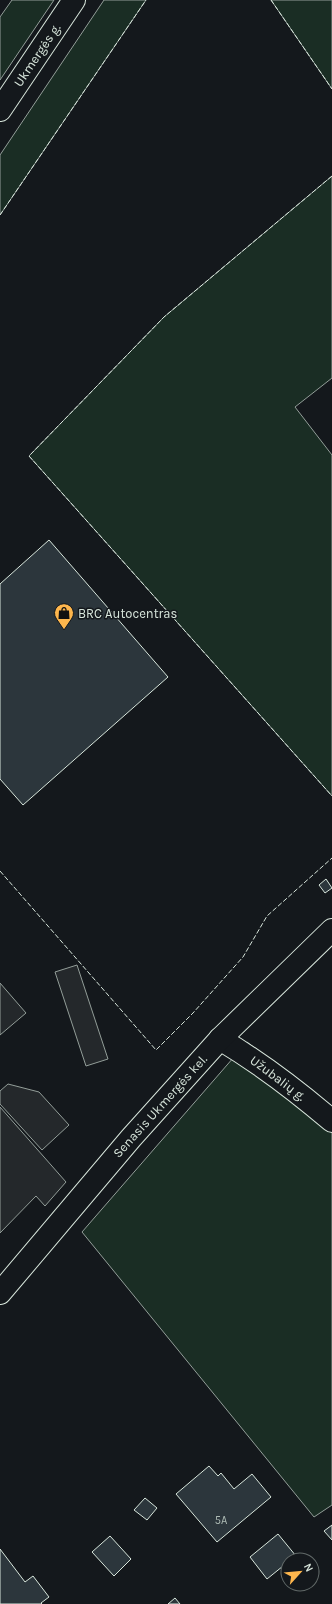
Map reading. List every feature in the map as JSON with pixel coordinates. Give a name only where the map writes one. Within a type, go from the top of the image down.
[{"type":"main road","name":"Ukmergės g.","points":[[0,110],[74,0]]},
{"type":"main road","name":"Senasis Ukmergės kel.","points":[[0,1293],[131,1138],[220,1039],[332,930]]},
{"type":"main road","name":"Užubalių g.","points":[[220,1039],[247,1056],[332,1121]]},
{"type":"green space","points":[[12,0],[54,0],[0,80],[0,17]]},
{"type":"green space","points":[[104,0],[146,0],[0,215],[0,155]]},
{"type":"green space","points":[[271,0],[332,0],[332,89]]},
{"type":"green space","points":[[332,176],[332,378],[295,407],[332,455],[332,796],[29,456],[164,317]]},
{"type":"green space","points":[[247,1042],[332,1108],[332,1505],[314,1517],[82,1232]]},
{"type":"shaded area","points":[[77,965],[108,1059],[86,1066],[55,972]]},
{"type":"shaded area","points":[[0,983],[26,1013],[0,1035]]},
{"type":"shaded area","points":[[8,1084],[39,1092],[69,1125],[42,1150],[0,1104],[0,1091]]},
{"type":"shaded area","points":[[0,1107],[66,1182],[45,1206],[36,1196],[0,1233]]},
{"type":"building","name":"BRC Autocentras","points":[[49,540],[168,677],[23,805],[0,779],[0,584]]},
{"type":"building","points":[[326,879],[332,888],[325,893],[319,885]]},
{"type":"building","points":[[209,1466],[218,1476],[221,1473],[234,1489],[252,1474],[271,1497],[217,1542],[176,1494]]},
{"type":"building","points":[[145,1498],[157,1508],[147,1520],[134,1510]]},
{"type":"building","points":[[332,1525],[332,1540],[324,1531]]},
{"type":"building","points":[[278,1534],[293,1552],[280,1552],[280,1568],[267,1579],[250,1557]]},
{"type":"building","points":[[110,1536],[131,1559],[114,1576],[92,1552]]},
{"type":"building","points":[[0,1549],[25,1582],[33,1576],[49,1597],[41,1603],[42,1604],[0,1604]]},
{"type":"building","points":[[175,1598],[180,1604],[168,1604]]},
{"type":"fence","points":[[0,215],[146,0]]},
{"type":"fence","points":[[271,0],[332,89]]},
{"type":"fence","points":[[332,176],[164,317],[29,456],[332,796]]},
{"type":"fence","points":[[0,871],[156,1050],[193,1013],[243,957],[267,916],[332,858]]},
{"type":"place","name":"BRC Autocentras","points":[[64,630]]}]
